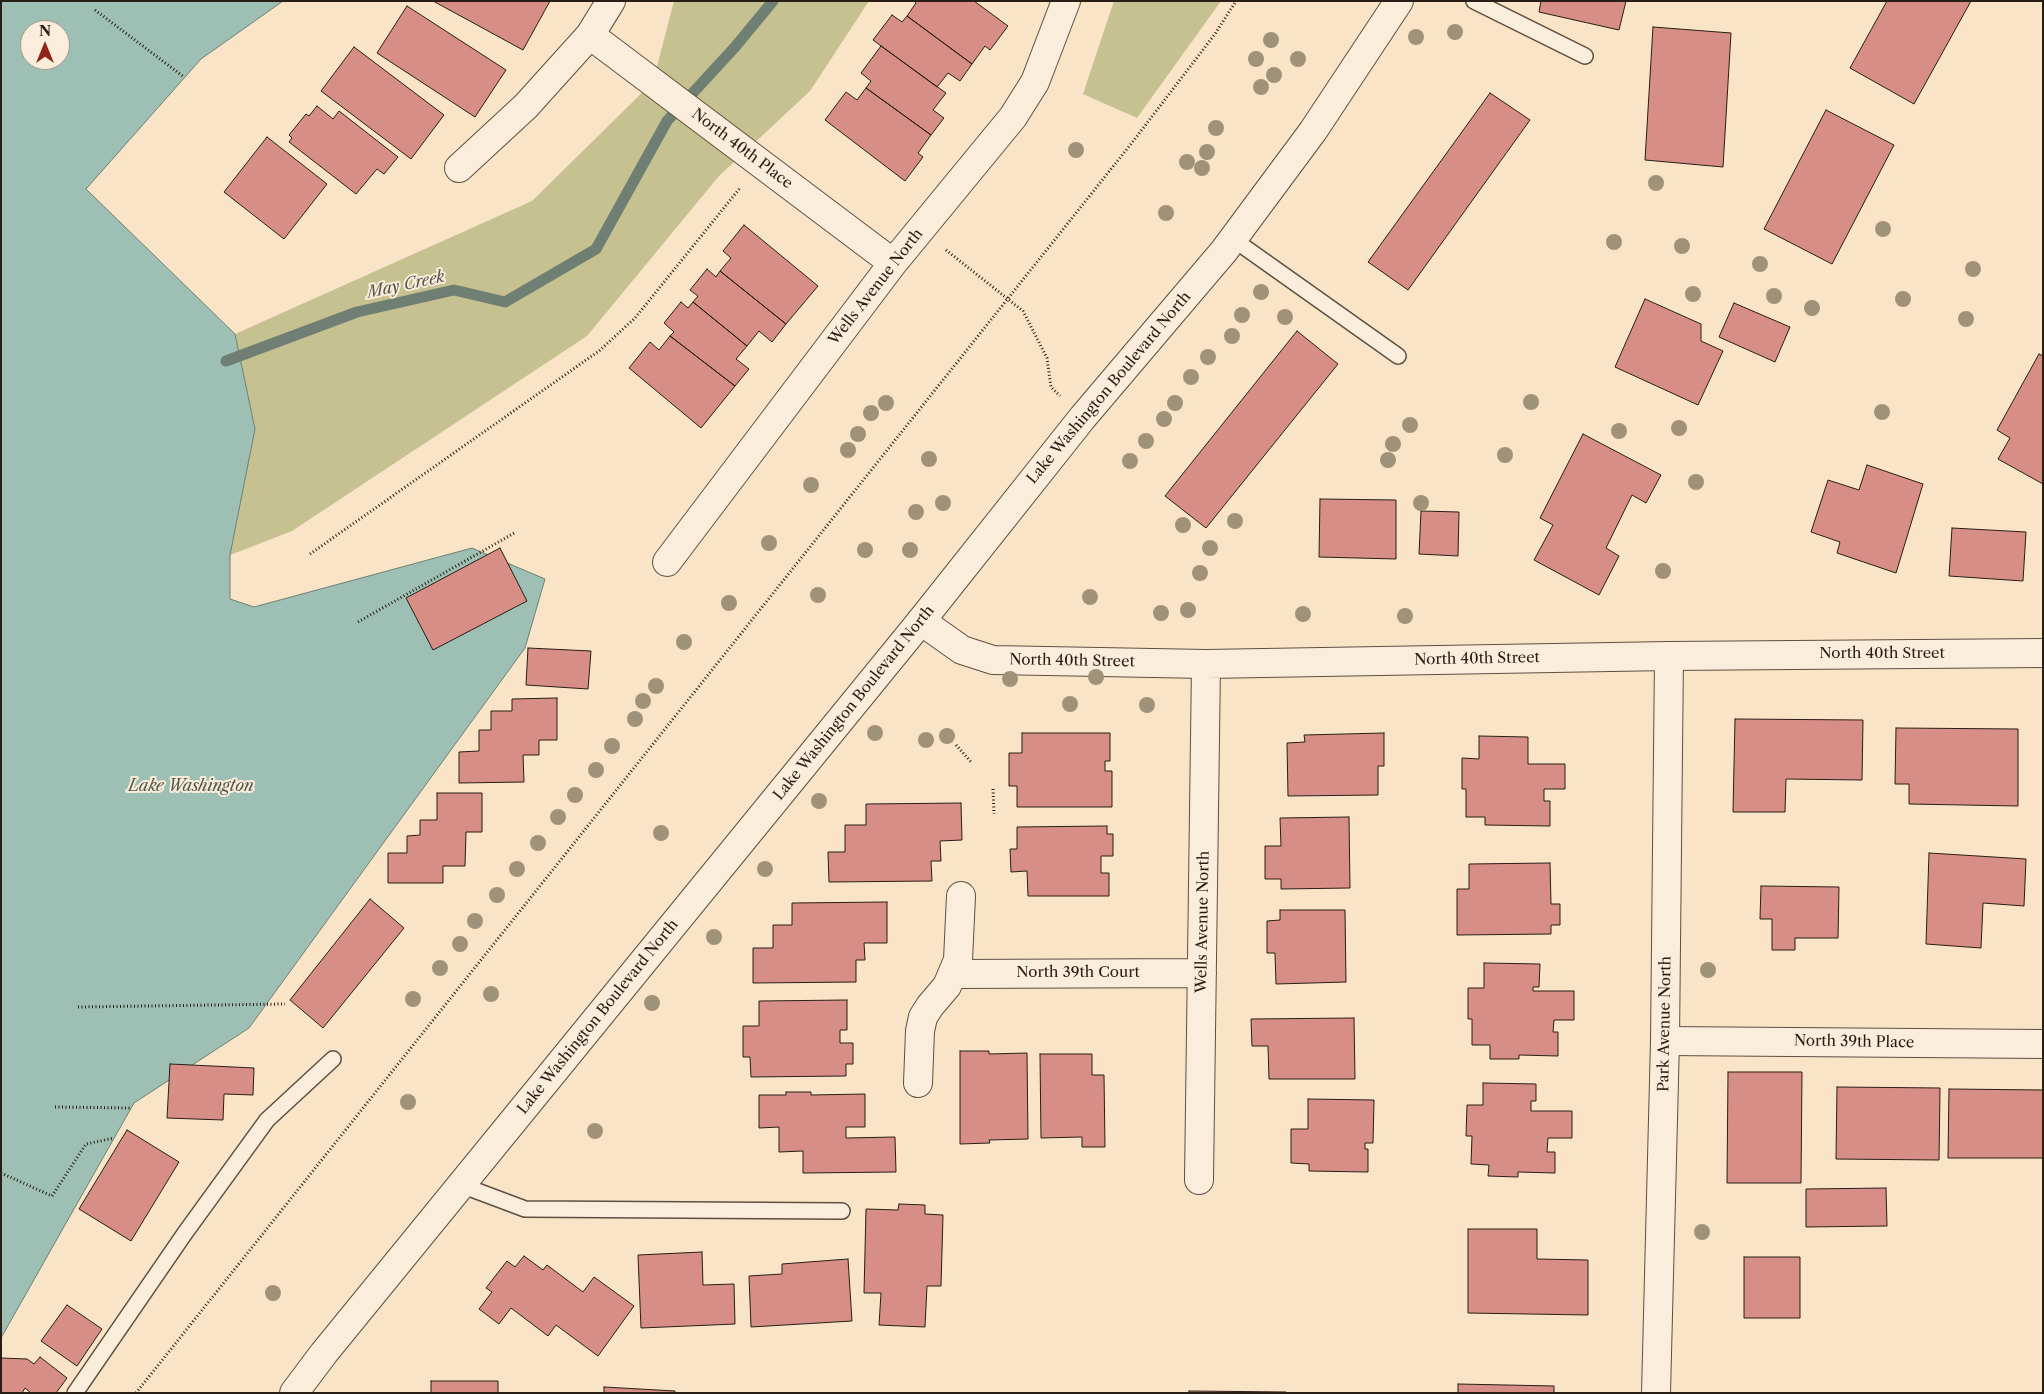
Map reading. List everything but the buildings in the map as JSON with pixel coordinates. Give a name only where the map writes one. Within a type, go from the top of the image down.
[{"type":"street","points":[[459,168],[526,106],[590,36],[611,1]]},
{"type":"street","name":"Wells Avenue North","points":[[667,562],[893,262],[1014,117],[1035,82],[1066,1]]},
{"type":"street","name":"Lake Washington Boulevard North","points":[[294,1393],[324,1353],[461,1184],[921,621],[1083,416],[1232,239],[1313,131],[1399,1]]},
{"type":"street","name":"North 40th Place","points":[[590,36],[893,262]]},
{"type":"street","name":"North 40th Street","points":[[921,621],[962,650],[993,660],[1206,664],[1669,656],[2043,653]]},
{"type":"street","name":"Park Avenue North","points":[[1656,1393],[1665,1041],[1669,656]]},
{"type":"street","name":"Wells Avenue North","points":[[1199,1180],[1206,664]]},
{"type":"street","points":[[918,1083],[920,1031],[923,1018],[930,1006],[947,986],[954,974],[958,960],[961,896]]},
{"type":"street","name":"North 39th Court","points":[[954,974],[1202,973]]},
{"type":"street","name":"North 39th Place","points":[[1665,1041],[2043,1044]]},
{"type":"lane","points":[[1474,1],[1585,56]]},
{"type":"lane","points":[[1232,239],[1398,356]]},
{"type":"lane","points":[[75,1393],[185,1233],[267,1120],[333,1058]]},
{"type":"lane","points":[[461,1184],[525,1209],[842,1211]]},
{"type":"path","points":[[136,1393],[1008,300],[1209,42],[1236,1]]},
{"type":"path","points":[[95,10],[184,77]]},
{"type":"path","points":[[310,554],[599,351],[635,318],[741,186],[766,167]]},
{"type":"path","points":[[921,229],[1023,311],[1047,358],[1051,387],[1083,416]]},
{"type":"path","points":[[358,622],[516,532]]},
{"type":"path","points":[[956,745],[972,763]]},
{"type":"path","points":[[993,789],[994,814]]},
{"type":"path","points":[[78,1007],[285,1004]]},
{"type":"path","points":[[55,1107],[130,1108]]},
{"type":"path","points":[[1,1173],[52,1196],[86,1144],[114,1138]]},
{"type":"shaded area","points":[[674,1],[869,1],[810,91],[719,176],[587,336],[292,531],[230,555],[255,429],[235,334],[532,201],[653,82]]},
{"type":"shaded area","points":[[1114,1],[1221,1],[1137,118],[1083,94]]},
{"type":"water","name":"Lake Washington","points":[[1,1],[283,1],[201,59],[86,189],[235,334],[255,429],[230,555],[230,599],[254,607],[472,548],[545,579],[525,648],[249,1028],[134,1103],[1,1338]]},
{"type":"waterway","name":"May Creek","points":[[226,361],[357,312],[454,290],[505,302],[596,249],[667,121],[735,47],[773,1]]}]
